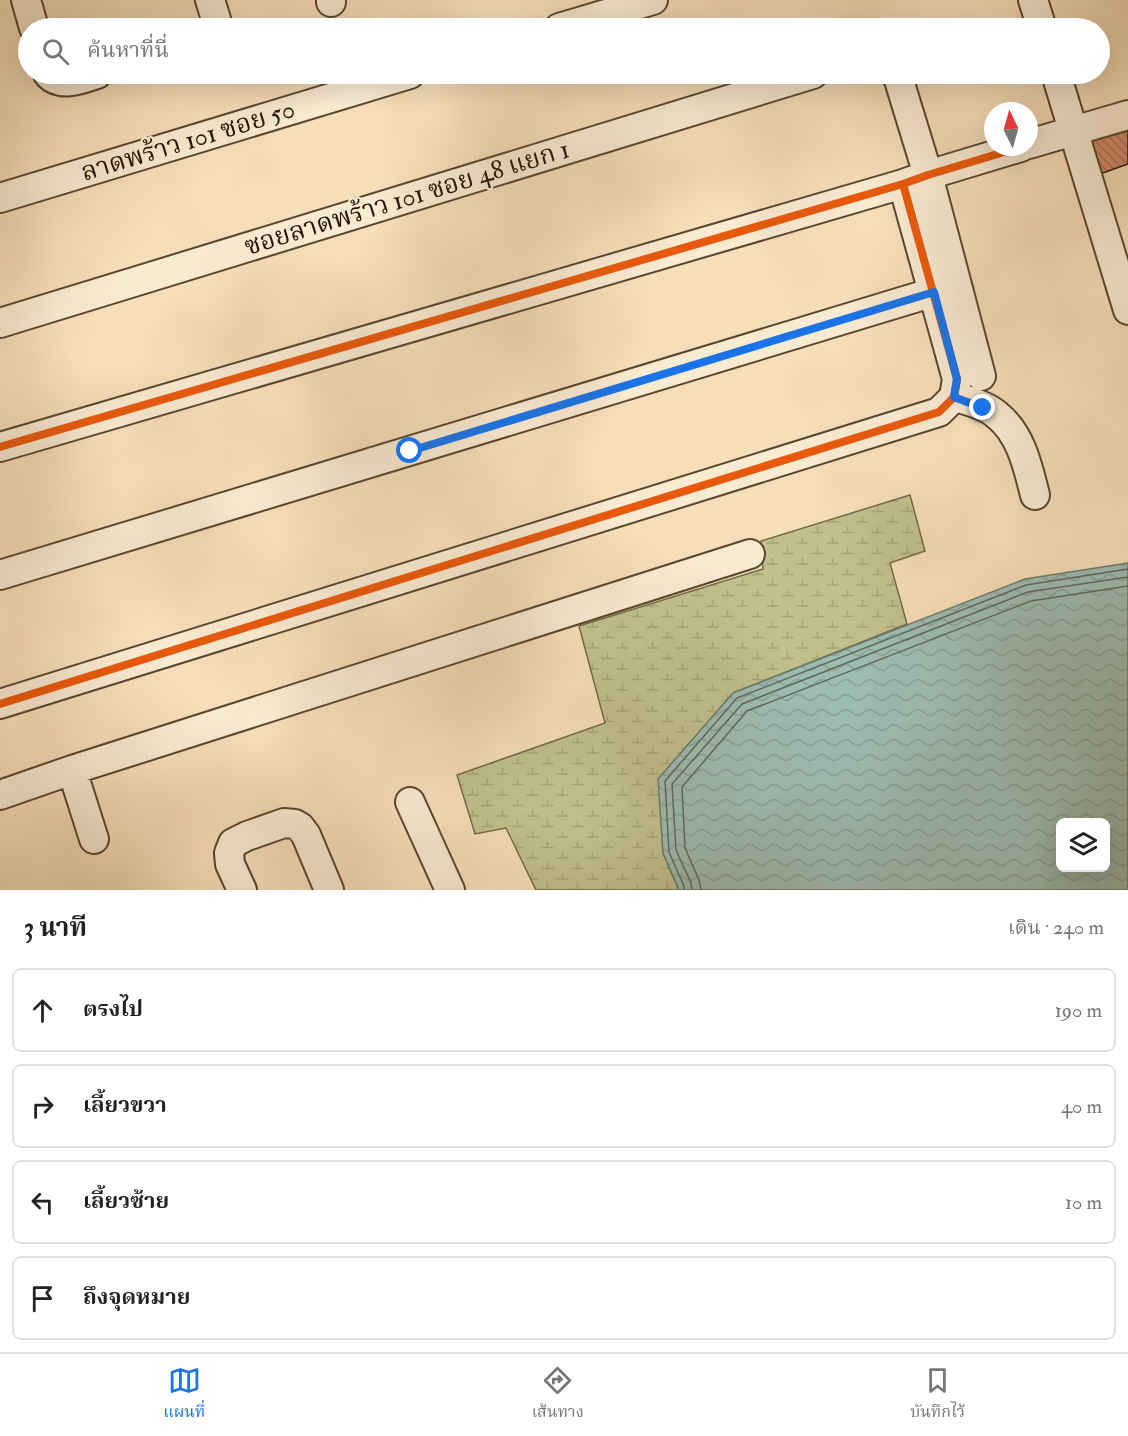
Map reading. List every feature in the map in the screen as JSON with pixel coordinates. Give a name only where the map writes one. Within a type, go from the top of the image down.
[{"type":"street","points":[[26,0],[31,18]]},
{"type":"street","points":[[210,0],[216,18]]},
{"type":"street","points":[[593,18],[653,0]]},
{"type":"street","points":[[1033,0],[1039,18]]},
{"type":"street","name":"ลาดพร้าว 101 ซอย 50","points":[[0,198],[377,84]]},
{"type":"street","name":"ซอยลาดพร้าว 101 ซอย 48 แยก 1","points":[[0,323],[780,84]]},
{"type":"street","points":[[0,704],[939,412],[954,397],[957,379],[934,292],[899,84]]},
{"type":"street","points":[[1059,84],[1128,310]]},
{"type":"street","points":[[1038,141],[1128,115]]},
{"type":"street","points":[[0,447],[992,156]]},
{"type":"street","points":[[916,180],[981,376]]},
{"type":"street","points":[[0,575],[934,292]]},
{"type":"street","points":[[954,397],[969,401],[996,414],[1012,431],[1027,462],[1035,495]]},
{"type":"street","points":[[0,795],[750,554]]},
{"type":"street","points":[[72,770],[94,839]]},
{"type":"street","points":[[410,802],[450,890]]},
{"type":"street","points":[[242,890],[230,864],[230,847],[247,836],[284,824],[300,826],[329,890]]},
{"type":"green space","points":[[910,495],[925,551],[890,563],[907,624],[733,693],[663,853],[679,890],[536,890],[506,828],[475,834],[457,775],[605,723],[579,626],[763,569],[761,541]]},
{"type":"water","points":[[1128,563],[1128,890],[679,890],[663,853],[658,779],[733,693],[1025,579]]},
{"type":"building","points":[[1128,122],[1128,164],[1097,175],[1084,136]]},
{"type":"cycle path","points":[[0,447],[903,184],[991,156]]},
{"type":"cycle path","points":[[0,704],[939,412],[954,397],[957,379],[903,184]]},
{"type":"route","points":[[410,451],[934,292],[957,379],[954,397],[983,408]]}]
